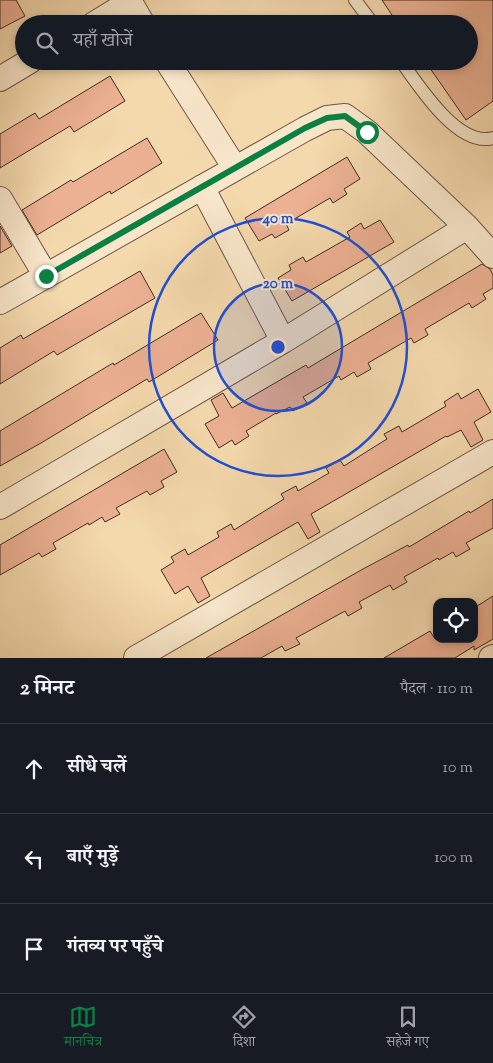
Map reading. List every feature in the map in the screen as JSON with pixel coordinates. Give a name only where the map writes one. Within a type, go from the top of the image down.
[{"type":"street","points":[[108,15],[130,1],[138,15]]},
{"type":"street","points":[[0,79],[15,70]]},
{"type":"street","points":[[173,70],[235,168]]},
{"type":"street","points":[[0,302],[235,168],[327,118],[345,116],[367,132],[467,227],[493,256]]},
{"type":"street","points":[[202,187],[283,341]]},
{"type":"street","points":[[0,199],[46,276]]},
{"type":"street","points":[[0,507],[283,341],[467,227]]},
{"type":"street","points":[[136,658],[493,452]]},
{"type":"lane","points":[[355,0],[366,15]]},
{"type":"lane","points":[[408,70],[438,111],[459,131],[484,141],[493,138]]},
{"type":"building","points":[[0,0],[16,0],[24,15],[15,15],[15,21],[0,29]]},
{"type":"building","points":[[382,0],[493,0],[493,101],[466,120],[431,70],[478,70],[478,15],[392,15]]},
{"type":"building","points":[[110,76],[125,101],[74,132],[70,126],[0,168],[0,134],[35,113],[39,119]]},
{"type":"building","points":[[147,138],[162,163],[111,194],[110,191],[37,235],[22,210],[71,180],[73,182]]},
{"type":"building","points":[[347,157],[360,179],[344,189],[347,194],[333,203],[330,198],[286,224],[289,230],[275,238],[272,234],[259,241],[245,218]]},
{"type":"building","points":[[380,220],[394,242],[292,301],[278,278],[291,270],[289,265],[303,257],[306,262],[350,237],[347,232],[361,223],[364,229]]},
{"type":"building","points":[[0,226],[12,246],[0,253]]},
{"type":"building","points":[[482,264],[490,269],[493,275],[493,288],[483,294],[486,299],[472,308],[469,303],[425,329],[428,335],[414,343],[411,338],[368,363],[371,369],[357,377],[354,372],[341,380],[339,376],[303,397],[307,403],[293,411],[290,407],[276,413],[246,431],[249,436],[235,445],[232,440],[219,448],[205,424],[219,416],[211,400],[223,393],[232,408],[306,365],[308,368]]},
{"type":"building","points":[[140,271],[155,298],[57,355],[54,351],[0,384],[0,348],[21,335],[23,339]]},
{"type":"building","points":[[201,313],[218,340],[149,382],[147,379],[0,466],[0,431]]},
{"type":"building","points":[[478,389],[491,412],[474,422],[483,440],[471,447],[461,430],[446,436],[311,514],[320,532],[308,539],[298,522],[201,578],[210,596],[198,603],[188,586],[175,594],[161,570],[174,562],[171,557],[185,549],[188,555],[219,537],[217,532],[231,524],[234,530],[284,499],[281,494],[296,486],[298,491],[329,473],[326,468],[340,460],[344,466],[387,439],[384,434],[399,426],[402,432],[446,406],[444,402],[458,393],[461,399]]},
{"type":"building","points":[[164,449],[177,472],[161,481],[164,487],[150,495],[147,491],[116,508],[120,514],[105,522],[102,517],[89,525],[88,523],[53,543],[56,549],[42,557],[39,553],[0,575],[0,545]]},
{"type":"building","points":[[493,499],[493,528],[466,543],[470,549],[456,557],[453,552],[439,560],[438,558],[404,577],[407,582],[393,590],[390,585],[359,602],[362,608],[348,616],[345,611],[296,638],[300,644],[285,651],[282,646],[261,658],[206,658],[363,569],[408,545],[409,547]]},
{"type":"building","points":[[493,596],[493,639],[474,650],[474,646],[455,658],[384,658],[430,631],[433,636],[433,643],[478,643],[478,605]]},
{"type":"route","points":[[46,276],[305,128],[327,118],[345,116],[367,132]]}]
